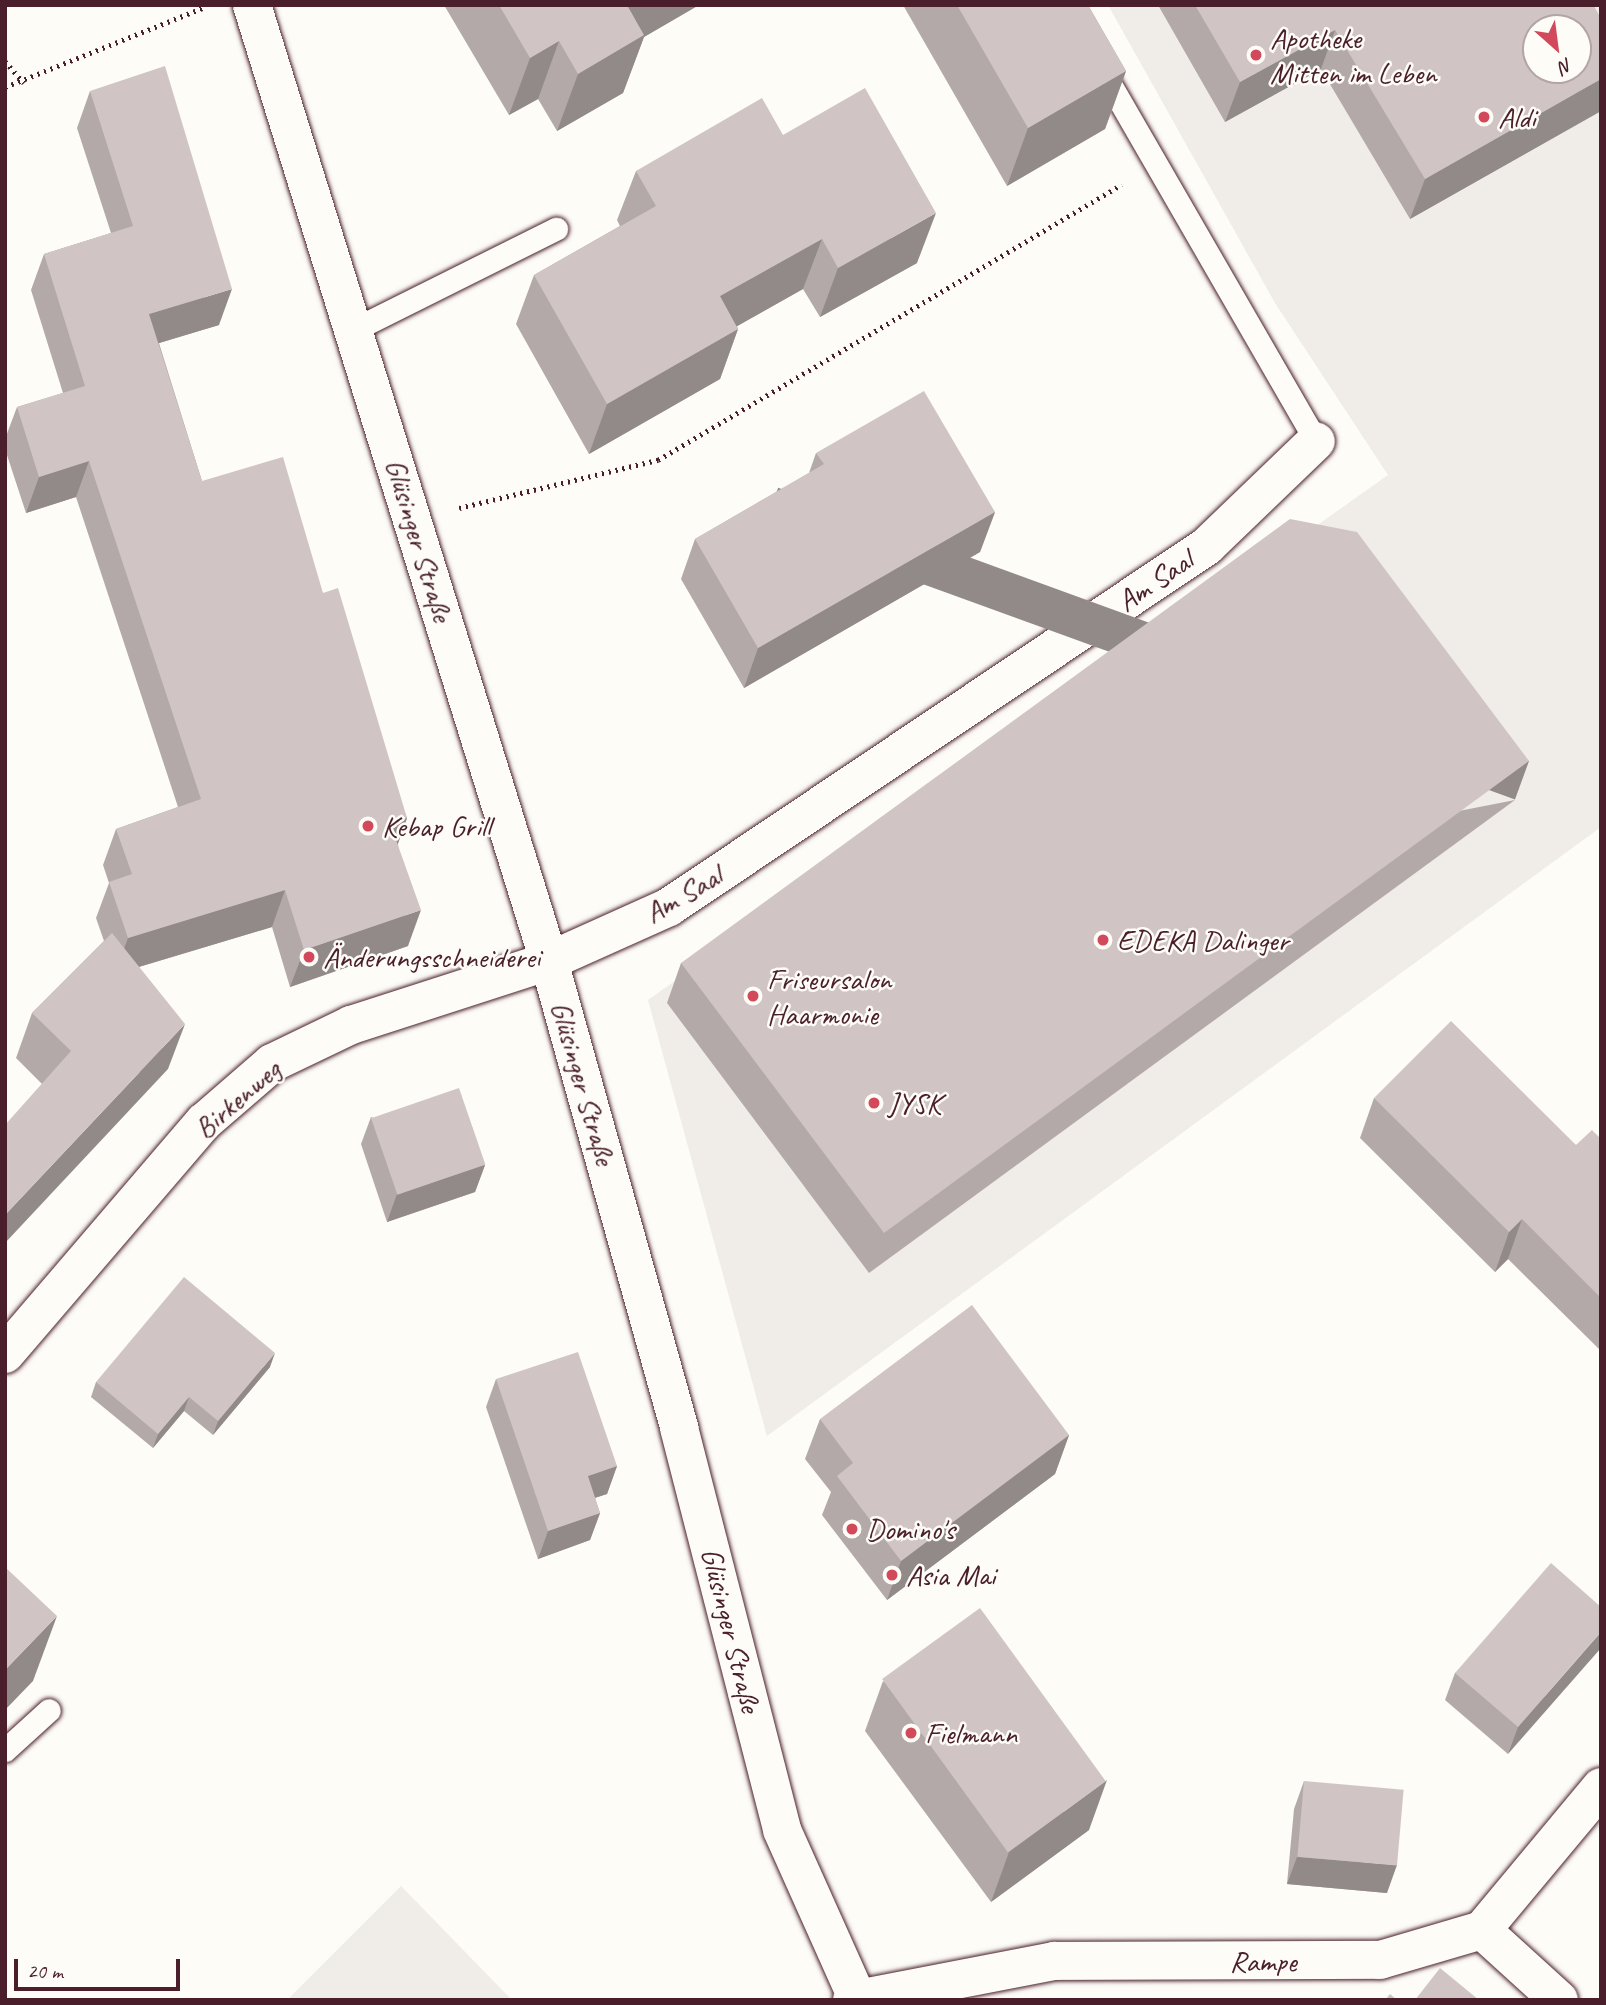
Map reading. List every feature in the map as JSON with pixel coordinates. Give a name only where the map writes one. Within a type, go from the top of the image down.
[{"type":"street","name":"Glüsinger Straße","points":[[252,5],[549,961],[679,1428],[782,1830],[856,1999]]},
{"type":"street","name":"Am Saal","points":[[549,961],[669,907],[1184,562],[1207,546],[1316,441]]},
{"type":"street","name":"Birkenweg","points":[[5,1354],[204,1122],[272,1063],[351,1025],[549,961]]},
{"type":"street","points":[[1559,2000],[1482,1930],[1601,1787]]},
{"type":"street","name":"Rampe","points":[[856,1999],[1054,1961],[1380,1961],[1482,1930]]},
{"type":"lane","name":"Am Saal","points":[[1091,51],[1316,441]]},
{"type":"lane","points":[[353,330],[556,229]]},
{"type":"lane","points":[[5,1750],[49,1710]]},
{"type":"path","points":[[5,87],[24,83],[209,5]]},
{"type":"path","points":[[5,61],[24,83]]},
{"type":"path","points":[[412,519],[657,460],[1155,165]]},
{"type":"shaded area","points":[[1108,5],[1601,5],[1601,827],[767,1436],[648,1000],[1388,475],[1275,303]]},
{"type":"shaded area","points":[[401,1886],[512,2000],[287,2000]]},
{"type":"building","points":[[499,5],[627,5],[644,35],[578,74],[559,41],[530,58]]},
{"type":"building","points":[[957,5],[1088,5],[1126,71],[1028,128]]},
{"type":"building","points":[[1195,5],[1593,5],[1601,19],[1601,79],[1425,179],[1335,30],[1240,82]]},
{"type":"building","points":[[165,66],[232,289],[149,314],[202,481],[283,457],[323,593],[338,588],[407,818],[390,823],[421,910],[304,950],[285,890],[128,938],[109,882],[132,874],[116,829],[201,799],[89,461],[39,477],[17,407],[85,386],[44,254],[133,226],[90,91]]},
{"type":"building","points":[[865,88],[936,213],[838,268],[822,239],[720,296],[738,329],[607,404],[534,275],[656,206],[636,171],[762,98],[783,135]]},
{"type":"building","points":[[924,391],[995,512],[758,648],[695,539],[824,464],[816,453]]},
{"type":"building","points":[[1290,519],[1357,532],[1529,761],[884,1233],[681,963]]},
{"type":"building","points":[[112,933],[185,1024],[5,1215],[5,1125],[71,1051],[32,1013]]},
{"type":"building","points":[[1451,1021],[1576,1145],[1592,1130],[1601,1139],[1601,1298],[1522,1219],[1509,1232],[1374,1098]]},
{"type":"building","points":[[459,1088],[485,1165],[397,1195],[371,1118]]},
{"type":"building","points":[[184,1277],[275,1353],[218,1421],[189,1397],[158,1434],[96,1382]]},
{"type":"building","points":[[972,1305],[1069,1435],[901,1561],[837,1476],[853,1463],[820,1419]]},
{"type":"building","points":[[578,1352],[617,1466],[588,1476],[600,1513],[548,1531],[496,1379]]},
{"type":"building","points":[[1551,1563],[1601,1607],[1601,1632],[1518,1727],[1455,1673]]},
{"type":"building","points":[[5,1567],[57,1616],[5,1670]]},
{"type":"building","points":[[980,1608],[1106,1781],[1008,1852],[882,1679]]},
{"type":"building","points":[[1304,1781],[1404,1790],[1397,1865],[1297,1857]]},
{"type":"building","points":[[1440,1968],[1479,2000],[1415,2000]]},
{"type":"building","points":[[1390,1994],[1397,2000],[1385,2000]]},
{"type":"place","name":"Apotheke Mitten im Leben","points":[[1256,55]]},
{"type":"place","name":"Aldi","points":[[1484,117]]},
{"type":"place","name":"Kebap Grill","points":[[368,826]]},
{"type":"place","name":"EDEKA Dalinger","points":[[1103,940]]},
{"type":"place","name":"Änderungsschneiderei","points":[[309,957]]},
{"type":"place","name":"Friseursalon Haarmonie","points":[[753,996]]},
{"type":"place","name":"JYSK","points":[[874,1103]]},
{"type":"place","name":"Domino's","points":[[852,1529]]},
{"type":"place","name":"Asia Mai","points":[[892,1575]]},
{"type":"place","name":"Fielmann","points":[[911,1733]]}]
